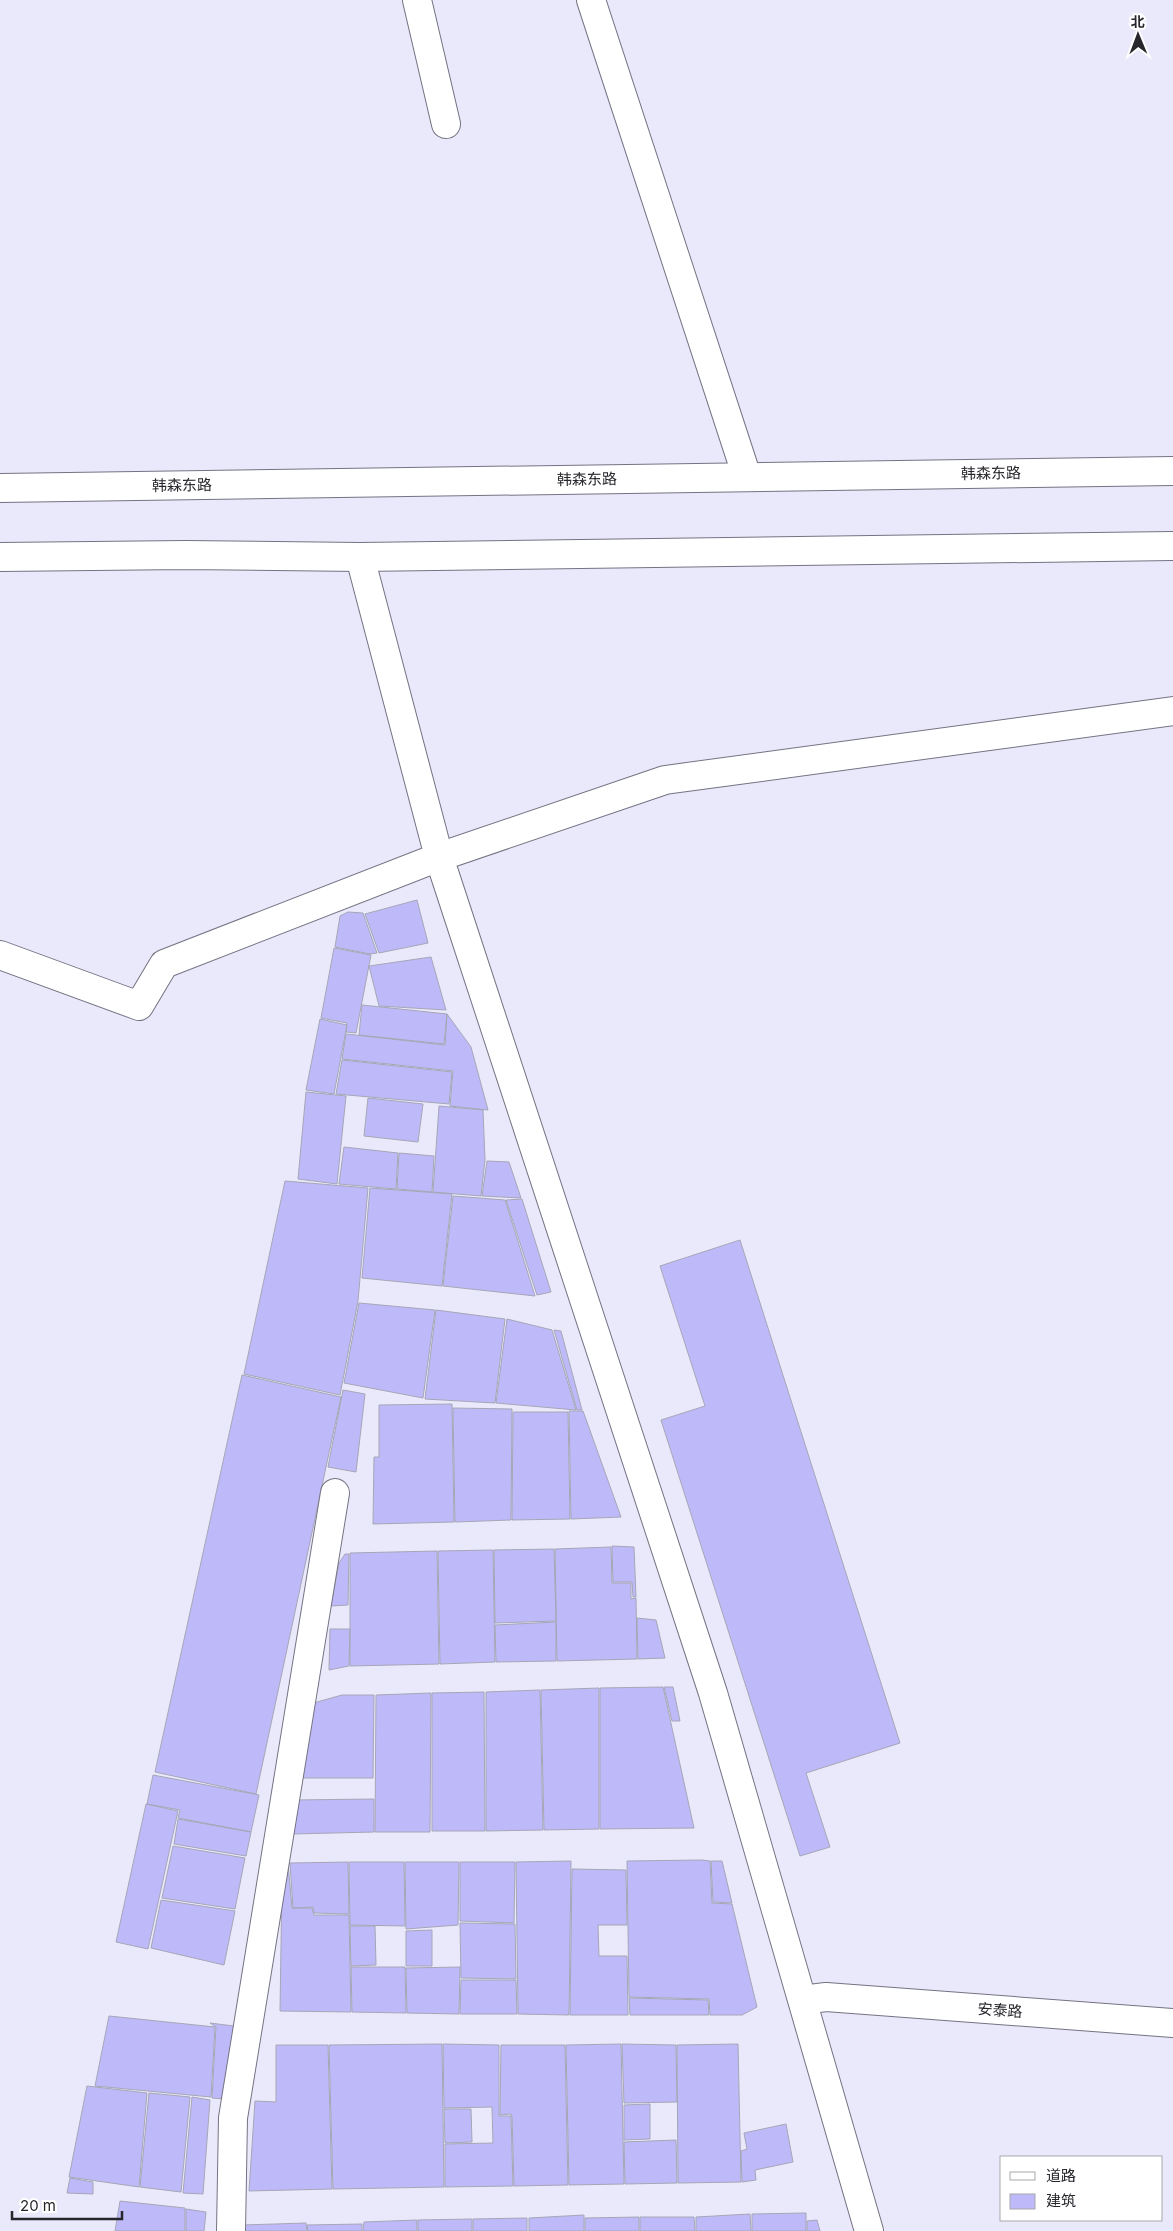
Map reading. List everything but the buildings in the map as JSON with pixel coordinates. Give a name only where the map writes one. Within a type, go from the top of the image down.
[{"type":"street","points":[[417,0],[446,124]]},
{"type":"street","points":[[591,0],[746,477]]},
{"type":"street","name":"韩森东路","points":[[0,488],[1173,471]]},
{"type":"street","points":[[0,557],[185,555],[360,557],[1173,546]]},
{"type":"street","points":[[360,557],[439,857],[814,1999],[869,2231]]},
{"type":"street","points":[[0,955],[139,1006],[164,964],[439,857],[665,780],[1173,711]]},
{"type":"street","points":[[231,2231],[233,2118],[335,1493]]},
{"type":"street","name":"安泰路","points":[[814,1999],[1173,2023]]}]
